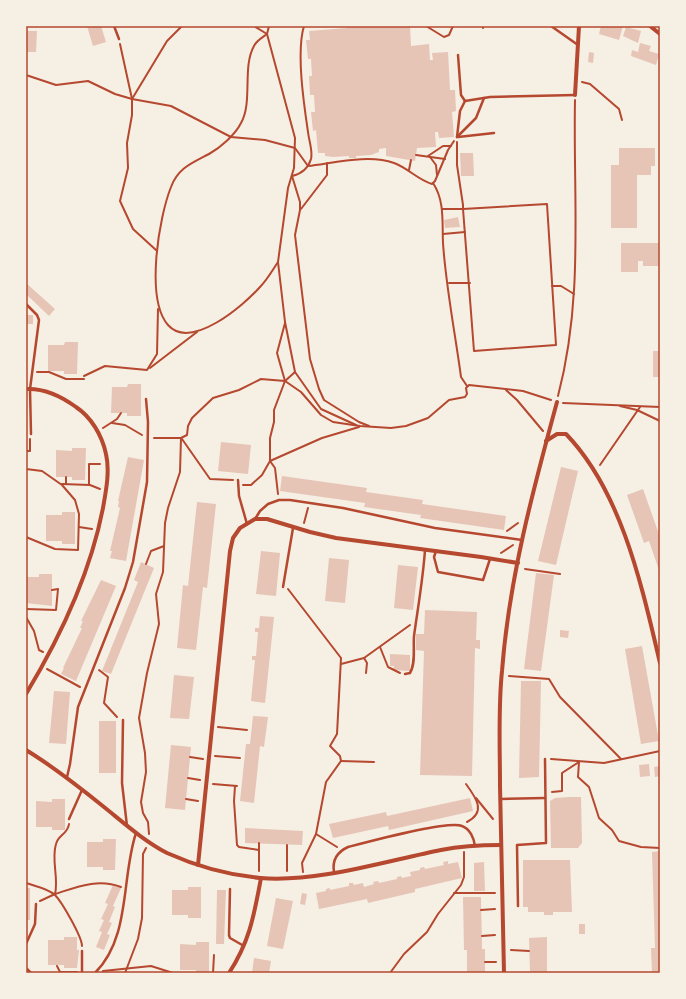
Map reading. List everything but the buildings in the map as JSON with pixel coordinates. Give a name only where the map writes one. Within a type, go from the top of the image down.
[{"type":"street","points":[[575,94],[579,26]]},
{"type":"street","points":[[650,26],[660,34]]},
{"type":"street","points":[[26,694],[63,628],[87,568],[106,495],[107,475],[106,454],[100,434],[84,414],[67,400],[54,393],[40,389],[28,389]]},
{"type":"street","points":[[504,973],[499,719],[502,669],[522,540],[557,402]]},
{"type":"street","points":[[546,442],[557,434],[566,434],[578,446],[599,477],[632,558],[660,663]]},
{"type":"street","points":[[198,865],[230,551],[234,538],[240,528],[255,519],[267,519],[293,528],[336,538],[436,551],[518,564]]},
{"type":"street","points":[[26,750],[67,777],[127,827],[166,852],[198,865],[240,876],[261,878],[303,876],[334,872],[443,850],[501,844]]},
{"type":"street","points":[[228,973],[244,946],[254,915],[261,878]]},
{"type":"street","points":[[26,969],[30,973]]},
{"type":"lane","points":[[114,26],[119,39]]},
{"type":"lane","points":[[550,26],[578,45]]},
{"type":"lane","points":[[458,55],[461,95],[465,101]]},
{"type":"lane","points":[[465,101],[484,98],[575,94]]},
{"type":"lane","points":[[457,137],[476,118],[484,98]]},
{"type":"lane","points":[[457,137],[460,111],[465,101]]},
{"type":"lane","points":[[457,137],[494,133]]},
{"type":"lane","points":[[26,304],[36,313],[39,320],[32,372],[28,389],[30,434]]},
{"type":"lane","points":[[67,777],[78,707],[125,588],[133,562],[147,482],[148,438],[146,399]]},
{"type":"lane","points":[[238,480],[247,524]]},
{"type":"lane","points":[[255,519],[260,511],[268,504],[279,500],[309,502],[369,513],[421,525],[522,540]]},
{"type":"lane","points":[[283,587],[293,528]]},
{"type":"lane","points":[[405,674],[410,673],[413,666],[417,619],[426,550]]},
{"type":"lane","points":[[436,551],[434,557],[438,572],[483,580],[491,559]]},
{"type":"lane","points":[[123,721],[122,782],[127,827]]},
{"type":"lane","points":[[518,906],[517,845],[546,843],[545,759]]},
{"type":"lane","points":[[69,819],[82,789]]},
{"type":"lane","points":[[500,799],[545,798]]},
{"type":"lane","points":[[334,872],[335,860],[343,849],[452,824],[461,825],[473,837],[475,846]]},
{"type":"lane","points":[[96,973],[108,959],[112,950],[136,833]]},
{"type":"lane","points":[[230,889],[229,935],[230,938],[244,946]]},
{"type":"lane","points":[[26,944],[35,924],[36,904]]},
{"type":"lane","points":[[82,951],[82,973]]},
{"type":"path","points":[[132,99],[167,41],[182,26]]},
{"type":"path","points":[[254,26],[267,34]]},
{"type":"path","points":[[269,26],[267,34],[295,138],[294,168],[288,188],[278,262],[285,322],[295,372],[322,409],[360,426]]},
{"type":"path","points":[[292,176],[300,174],[308,166],[312,156],[305,108],[302,63],[302,35],[304,26]]},
{"type":"path","points":[[426,26],[446,37],[449,35],[453,26]]},
{"type":"path","points":[[147,370],[157,354],[158,308],[156,250],[171,186],[181,170],[190,162],[210,154],[231,136],[242,122],[247,95],[249,60],[254,45],[267,34]]},
{"type":"path","points":[[119,39],[132,99],[132,115],[127,143],[128,168],[120,201],[133,229],[156,250]]},
{"type":"path","points":[[26,75],[56,85],[88,82],[115,94],[132,99],[171,106],[231,136],[265,140],[295,148],[308,166]]},
{"type":"path","points":[[575,80],[590,84],[620,109],[622,120]]},
{"type":"path","points":[[557,402],[569,342],[574,294],[577,232],[575,94]]},
{"type":"path","points":[[433,184],[444,159],[457,137]]},
{"type":"path","points":[[442,209],[463,209],[547,204],[556,345],[474,351],[470,283],[463,209],[457,164],[457,137]]},
{"type":"path","points":[[429,156],[443,146],[451,146]]},
{"type":"path","points":[[416,154],[444,159]]},
{"type":"path","points":[[429,156],[436,164],[437,176]]},
{"type":"path","points":[[112,423],[125,425],[148,438],[181,438],[187,435],[188,426],[192,418],[213,398],[239,390],[262,380],[285,381],[301,392],[320,415],[332,422],[360,426],[391,428],[420,422],[437,412],[449,400],[467,396],[468,386],[461,377],[443,234],[442,209],[438,191],[433,184],[427,182],[410,170],[379,159],[308,166]]},
{"type":"path","points":[[410,170],[412,160]]},
{"type":"path","points":[[300,210],[327,175],[327,163]]},
{"type":"path","points":[[292,176],[300,202],[295,235],[310,360],[319,389],[324,400],[359,422],[370,426]]},
{"type":"path","points":[[443,234],[465,232]]},
{"type":"path","points":[[32,372],[49,372],[66,379],[84,378],[105,366],[147,370],[197,332],[226,318],[261,287],[278,262]]},
{"type":"path","points":[[449,283],[470,283]]},
{"type":"path","points":[[552,286],[561,286],[574,294]]},
{"type":"path","points":[[158,308],[168,325],[179,332],[197,332]]},
{"type":"path","points":[[285,322],[277,353],[285,381]]},
{"type":"path","points":[[238,485],[251,485],[262,475],[270,461],[270,438],[274,422],[274,410],[285,381],[295,372]]},
{"type":"path","points":[[468,386],[523,391],[557,402],[660,407]]},
{"type":"path","points":[[505,389],[517,400],[546,434]]},
{"type":"path","points":[[613,405],[637,410],[660,421]]},
{"type":"path","points":[[600,465],[640,406]]},
{"type":"path","points":[[103,428],[117,419],[121,413]]},
{"type":"path","points":[[270,461],[322,438],[360,426]]},
{"type":"path","points":[[26,452],[30,451],[30,434]]},
{"type":"path","points":[[181,438],[210,479],[238,480]]},
{"type":"path","points":[[124,973],[138,939],[142,918],[143,854],[150,831],[148,822],[143,813],[141,802],[146,766],[139,718],[147,673],[159,624],[156,594],[163,572],[168,508],[180,472],[181,438]]},
{"type":"path","points":[[270,461],[275,468],[279,500]]},
{"type":"path","points":[[86,464],[100,463],[100,471]]},
{"type":"path","points":[[90,464],[90,485]]},
{"type":"path","points":[[26,469],[42,471],[60,484],[78,506],[78,550],[55,549],[26,537]]},
{"type":"path","points":[[66,477],[66,484]]},
{"type":"path","points":[[60,484],[90,485],[100,489]]},
{"type":"path","points":[[99,496],[100,485]]},
{"type":"path","points":[[302,530],[309,502]]},
{"type":"path","points":[[499,537],[519,523]]},
{"type":"path","points":[[79,527],[98,530]]},
{"type":"path","points":[[491,559],[514,545]]},
{"type":"path","points":[[146,564],[151,551],[164,546]]},
{"type":"path","points":[[525,569],[560,574]]},
{"type":"path","points":[[284,583],[341,658],[337,734],[330,746],[340,756],[341,761]]},
{"type":"path","points":[[52,590],[58,589],[56,610]]},
{"type":"path","points":[[26,609],[56,610],[59,613]]},
{"type":"path","points":[[26,617],[34,631],[39,650],[48,656]]},
{"type":"path","points":[[341,664],[364,658],[380,648],[417,619]]},
{"type":"path","points":[[380,648],[388,667],[391,670],[405,674]]},
{"type":"path","points":[[364,658],[367,663],[366,673]]},
{"type":"path","points":[[94,666],[108,678],[104,703],[123,721]]},
{"type":"path","points":[[47,669],[84,690]]},
{"type":"path","points":[[509,676],[548,679],[560,697],[621,759]]},
{"type":"path","points":[[213,727],[247,730]]},
{"type":"path","points":[[545,759],[567,759],[579,762],[604,763],[660,751]]},
{"type":"path","points":[[210,755],[240,758]]},
{"type":"path","points":[[190,757],[204,759]]},
{"type":"path","points":[[341,761],[374,762]]},
{"type":"path","points":[[303,876],[302,863],[316,834],[326,782],[341,761]]},
{"type":"path","points":[[545,792],[562,791],[562,772],[579,762]]},
{"type":"path","points":[[579,762],[578,777],[589,787],[599,818],[612,830],[618,841],[641,847],[660,848]]},
{"type":"path","points":[[188,778],[202,780]]},
{"type":"path","points":[[207,784],[236,786],[234,801],[237,844],[239,847],[248,850],[259,850]]},
{"type":"path","points":[[466,784],[494,820]]},
{"type":"path","points":[[461,825],[477,815],[475,797]]},
{"type":"path","points":[[186,799],[199,801]]},
{"type":"path","points":[[54,894],[54,854],[56,842],[69,829],[69,819]]},
{"type":"path","points":[[316,834],[343,849]]},
{"type":"path","points":[[259,843],[259,872]]},
{"type":"path","points":[[287,844],[287,873]]},
{"type":"path","points":[[389,973],[404,954],[427,932],[453,894],[461,885],[464,877],[464,847]]},
{"type":"path","points":[[36,904],[54,894],[97,882],[125,887]]},
{"type":"path","points":[[26,883],[54,894],[62,904],[80,938],[82,951]]},
{"type":"path","points":[[453,894],[495,893]]},
{"type":"path","points":[[481,910],[495,909]]},
{"type":"path","points":[[482,936],[495,935]]},
{"type":"path","points":[[511,950],[529,951]]},
{"type":"path","points":[[213,973],[214,955]]},
{"type":"path","points":[[485,962],[496,962]]},
{"type":"path","points":[[58,966],[60,972],[82,973]]},
{"type":"path","points":[[96,973],[150,966],[173,973]]}]
